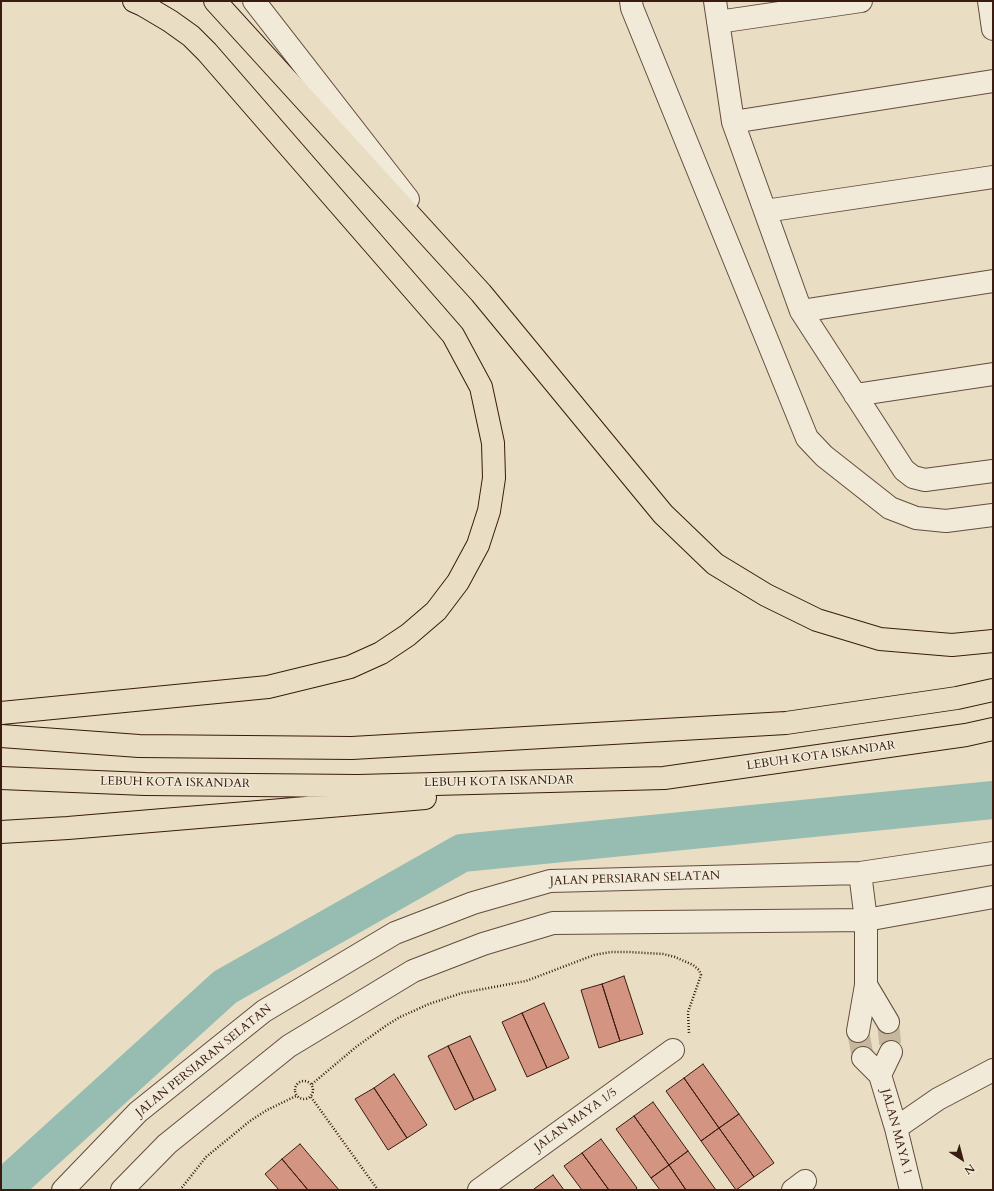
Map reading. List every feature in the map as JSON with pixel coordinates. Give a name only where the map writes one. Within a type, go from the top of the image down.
[{"type":"highway","points":[[1,713],[268,688],[350,667],[381,653],[401,640],[436,611],[458,582],[465,570],[478,545],[489,511],[494,478],[493,443],[481,387],[453,335],[207,52],[191,36],[170,21],[134,1]]},
{"type":"highway","points":[[215,1],[482,293],[663,514],[715,564],[766,596],[817,620],[880,638],[952,645],[993,641]]},
{"type":"highway","points":[[1,736],[139,746],[352,748],[786,723],[957,698],[993,690]]},
{"type":"highway","name":"LEBUH KOTA ISKANDAR","points":[[1,778],[145,784],[358,786],[664,778],[966,735],[993,729]]},
{"type":"highway","points":[[1,832],[68,828],[664,778]]},
{"type":"street","points":[[254,1],[358,137],[482,293]]},
{"type":"street","points":[[631,1],[632,8],[807,438],[824,456],[890,508],[916,518],[946,521],[993,515]]},
{"type":"street","points":[[715,1],[733,122],[801,311],[904,470],[913,477],[925,480],[993,471]]},
{"type":"street","points":[[718,22],[861,1]]},
{"type":"street","points":[[989,1],[993,29]]},
{"type":"street","points":[[733,122],[993,81]]},
{"type":"street","points":[[765,211],[993,177]]},
{"type":"street","points":[[801,311],[993,281]]},
{"type":"street","points":[[855,395],[993,374]]},
{"type":"street","name":"JALAN PERSIARAN SELATAN","points":[[63,1190],[138,1112],[264,1011],[395,933],[473,903],[550,881],[860,873],[993,853]]},
{"type":"street","points":[[858,1031],[866,985],[866,920],[860,873]]},
{"type":"street","points":[[122,1190],[167,1144],[289,1046],[413,971],[483,944],[553,923],[866,920],[993,896]]},
{"type":"street","points":[[866,985],[888,1022]]},
{"type":"street","name":"JALAN MAYA 1/5","points":[[479,1190],[673,1050]]},
{"type":"street","name":"JALAN MAYA 1","points":[[880,1075],[891,1052]]},
{"type":"street","name":"JALAN MAYA 1","points":[[863,1058],[880,1075],[896,1128],[911,1190]]},
{"type":"street","points":[[896,1128],[938,1099],[993,1070]]},
{"type":"path","points":[[312,1084],[356,1047],[387,1025],[400,1017],[429,1004],[462,993],[526,980],[594,955],[611,952],[663,954],[675,957],[693,965],[699,970],[701,975],[688,1012],[689,1035],[673,1050]]},
{"type":"path","points":[[304,1080],[312,1084],[314,1088],[311,1097],[306,1100],[300,1099],[296,1096],[294,1091],[299,1082],[304,1080]]},
{"type":"path","points":[[180,1190],[206,1157],[250,1121],[267,1110],[296,1096]]},
{"type":"path","points":[[311,1097],[378,1190]]},
{"type":"building","points":[[624,976],[643,1034],[620,1041],[602,984]]},
{"type":"building","points":[[602,984],[620,1041],[599,1048],[581,990]]},
{"type":"building","points":[[544,1003],[569,1058],[547,1068],[522,1013]]},
{"type":"building","points":[[522,1013],[547,1068],[527,1077],[502,1022]]},
{"type":"building","points":[[470,1036],[496,1090],[474,1100],[448,1046]]},
{"type":"building","points":[[448,1046],[474,1100],[455,1110],[428,1056]]},
{"type":"building","points":[[703,1064],[739,1114],[719,1128],[684,1078]]},
{"type":"building","points":[[394,1074],[427,1125],[407,1138],[374,1088]]},
{"type":"building","points":[[684,1078],[719,1128],[701,1141],[666,1091]]},
{"type":"building","points":[[374,1088],[407,1138],[388,1150],[355,1099]]},
{"type":"building","points":[[653,1102],[688,1151],[669,1165],[634,1116]]},
{"type":"building","points":[[739,1114],[774,1163],[754,1177],[719,1128]]},
{"type":"building","points":[[634,1116],[669,1165],[651,1178],[616,1129]]},
{"type":"building","points":[[719,1128],[754,1177],[736,1190],[701,1141]]},
{"type":"building","points":[[601,1139],[637,1188],[635,1190],[609,1190],[582,1153]]},
{"type":"building","points":[[300,1144],[339,1190],[308,1190],[282,1159]]},
{"type":"building","points":[[688,1151],[716,1190],[686,1190],[669,1165]]},
{"type":"building","points":[[582,1153],[609,1190],[582,1190],[564,1166]]},
{"type":"building","points":[[282,1159],[308,1190],[279,1190],[265,1174]]},
{"type":"building","points":[[669,1165],[686,1190],[660,1190],[651,1178]]},
{"type":"building","points":[[553,1175],[564,1190],[534,1189]]},
{"type":"waterway","points":[[7,1190],[17,1176],[225,987],[462,853],[993,800]]},
{"type":"tunnel","points":[[888,1022],[891,1052]]},
{"type":"tunnel","points":[[858,1031],[863,1058]]}]
